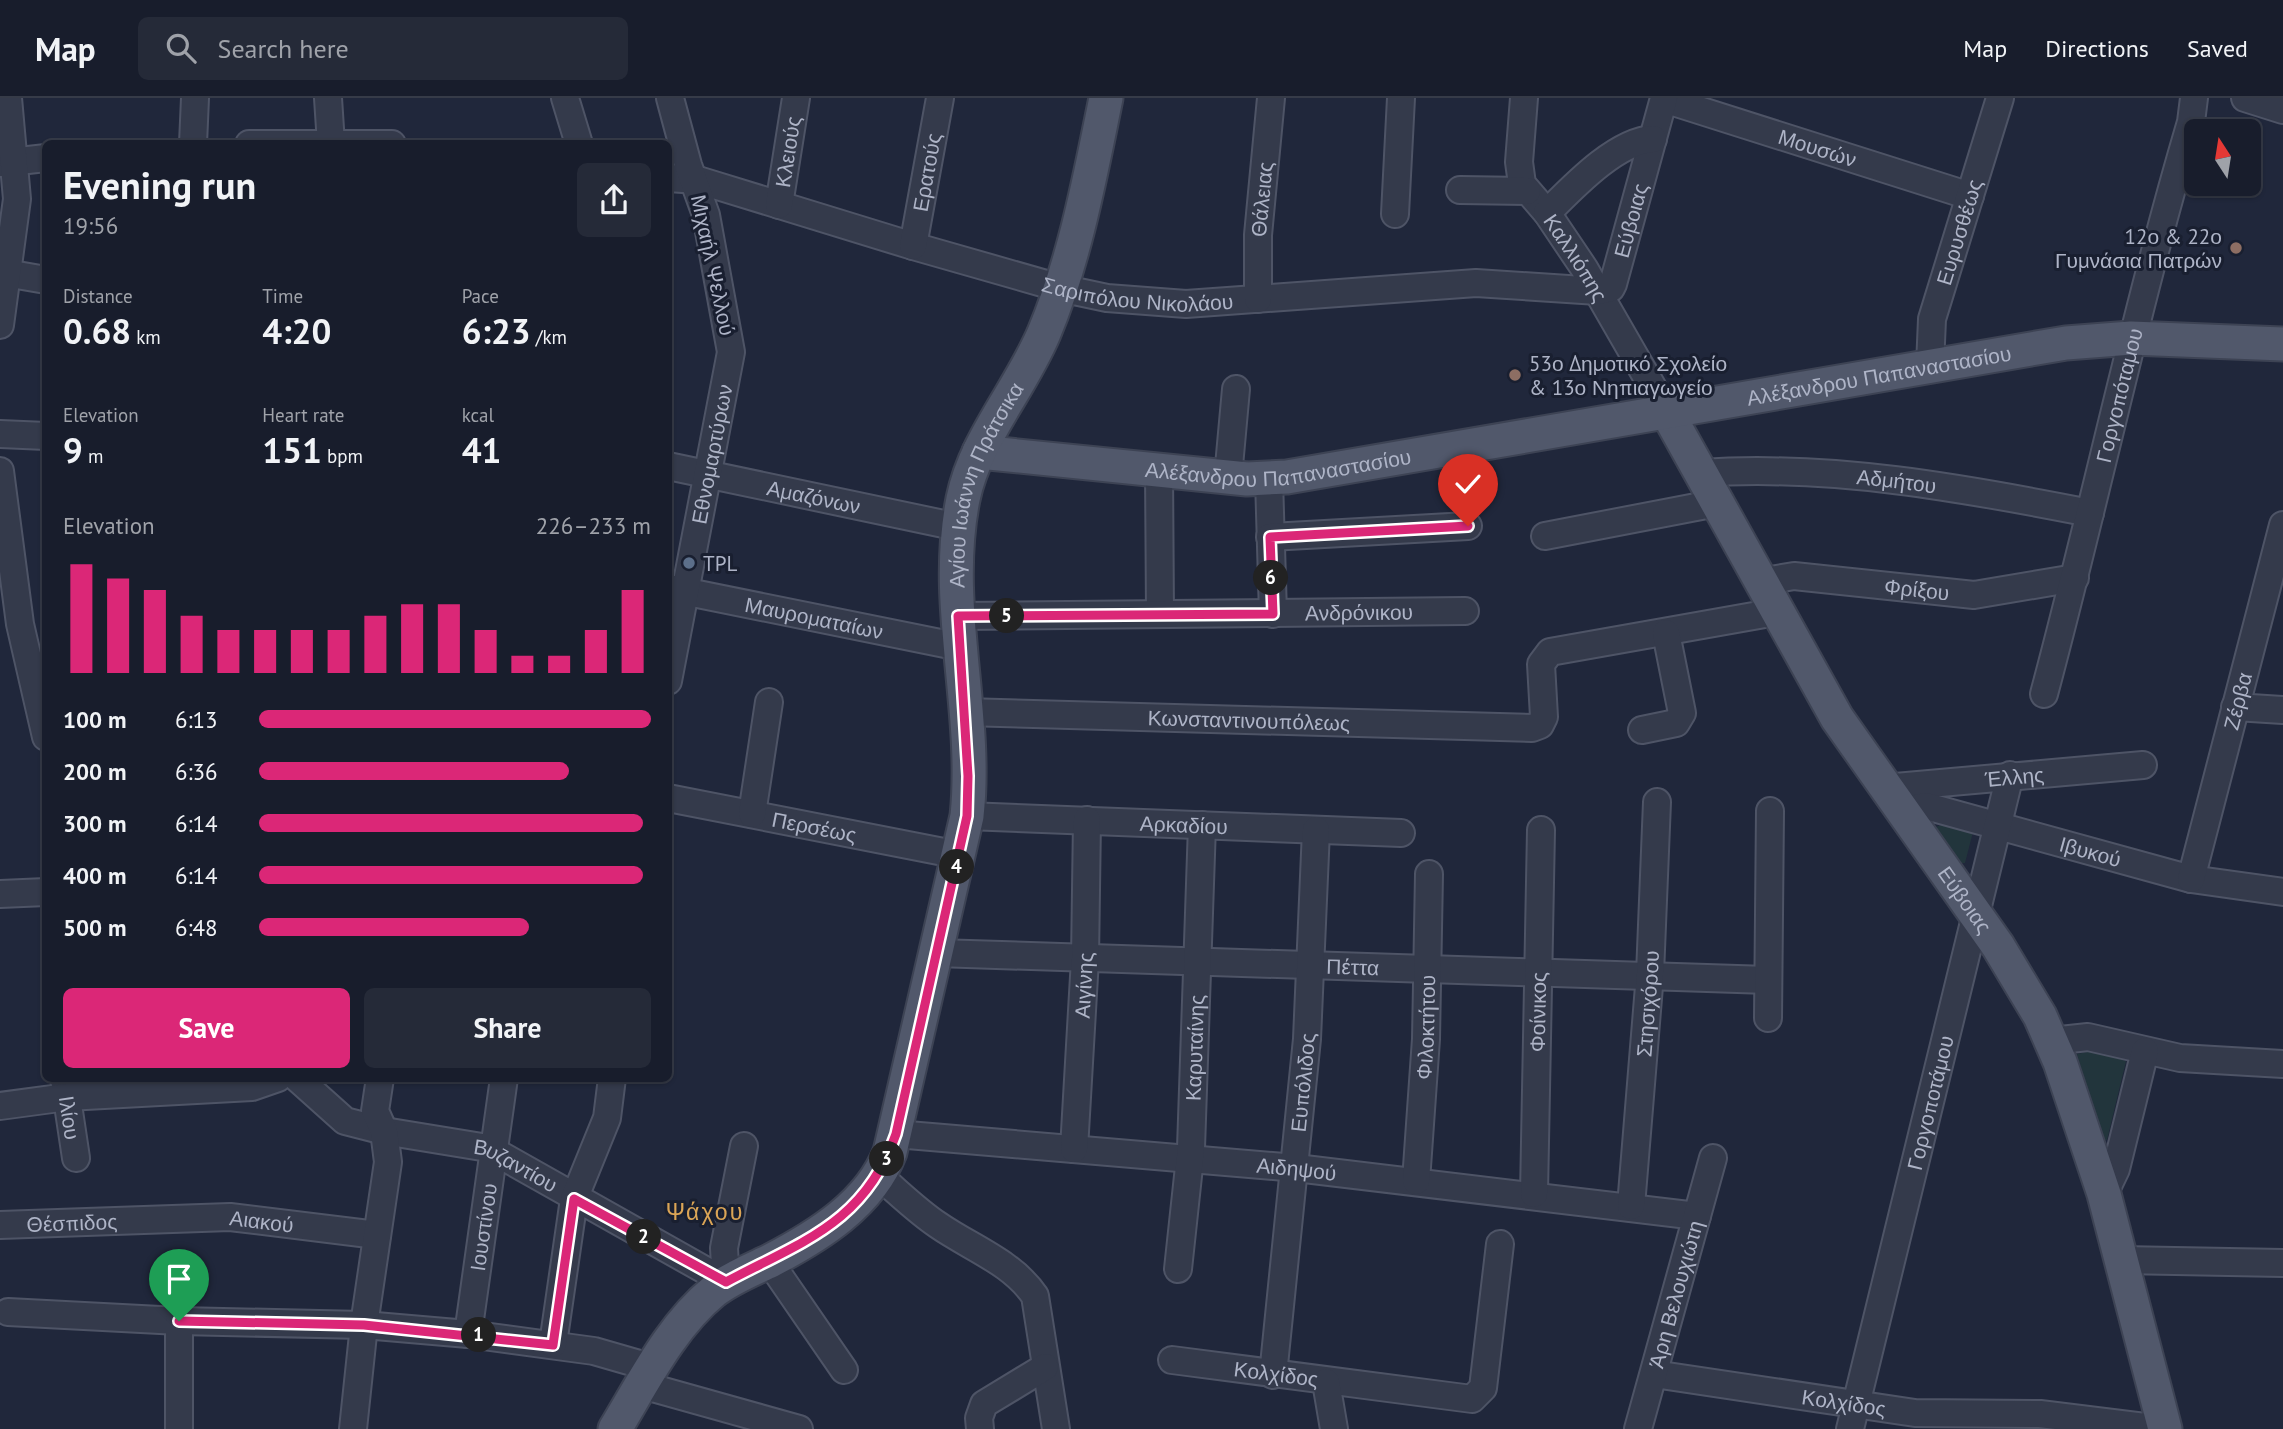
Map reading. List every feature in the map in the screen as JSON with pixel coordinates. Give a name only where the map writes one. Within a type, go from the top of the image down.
[{"type":"main road","name":"Αγίου Ιωάννη Πράτσικα","points":[[615,1429],[694,1311],[726,1282],[769,1261],[844,1214],[879,1176],[896,1134],[967,816],[965,712],[959,632],[958,527],[966,487],[979,452],[1032,360],[1060,288],[1081,216],[1106,98]]},
{"type":"main road","name":"Αλέξανδρου Παπαναστασίου","points":[[979,452],[1269,479],[1668,414],[2066,343],[2131,338],[2283,344]]},
{"type":"main road","name":"Εύβοιας","points":[[1668,414],[1837,718],[2015,972],[2051,1041],[2104,1194],[2163,1429]]},
{"type":"street","points":[[0,325],[4,273],[17,206],[8,162],[8,98]]},
{"type":"street","points":[[193,140],[195,98]]},
{"type":"street","points":[[328,98],[331,140]]},
{"type":"street","points":[[565,98],[578,140]]},
{"type":"street","name":"Μιχαήλ Ψελλού","points":[[670,98],[681,179],[711,236],[731,352]]},
{"type":"street","name":"Κλειούς","points":[[779,205],[796,98]]},
{"type":"street","name":"Ερατούς","points":[[913,246],[940,98]]},
{"type":"street","name":"Θάλειας","points":[[1258,299],[1258,235],[1271,98]]},
{"type":"street","points":[[1395,214],[1401,98]]},
{"type":"street","points":[[1460,190],[1527,191],[1519,169],[1524,98]]},
{"type":"street","name":"Ευρυσθέως","points":[[1930,366],[1930,326],[2000,98]]},
{"type":"street","name":"Γοργοπόταμου","points":[[2044,694],[2075,578],[2153,250],[2191,122],[2194,98]]},
{"type":"street","points":[[2245,98],[2283,110]]},
{"type":"street","name":"Μουσών","points":[[1664,99],[1970,196]]},
{"type":"street","name":"Εύβοιας","points":[[1598,291],[1611,288],[1613,284],[1664,99]]},
{"type":"street","name":"Εύβοιας","points":[[1547,213],[1575,185],[1630,143],[1653,139]]},
{"type":"street","points":[[8,162],[42,158]]},
{"type":"street","name":"Σαριπόλου Νικολάου","points":[[681,179],[1060,288],[1107,298],[1162,304],[1476,283],[1598,291]]},
{"type":"street","name":"Καλλιόπης","points":[[1527,191],[1547,213],[1598,291],[1668,414]]},
{"type":"street","points":[[4,273],[42,279]]},
{"type":"street","name":"Εθνομαρτύρων","points":[[672,636],[676,590],[709,475],[731,352]]},
{"type":"street","points":[[1228,477],[1236,389]]},
{"type":"street","points":[[0,434],[42,436]]},
{"type":"street","name":"Αμαζόνων","points":[[672,467],[958,527]]},
{"type":"street","points":[[1159,470],[1160,614]]},
{"type":"street","name":"Αδμήτου","points":[[1701,473],[1749,470],[1840,475],[2022,499],[2090,513]]},
{"type":"street","points":[[0,471],[20,624],[42,720]]},
{"type":"street","points":[[1269,479],[1273,614]]},
{"type":"street","points":[[1545,536],[1717,503]]},
{"type":"street","name":"Ζέρβα","points":[[2191,879],[2235,707],[2271,612],[2283,525]]},
{"type":"street","points":[[1270,537],[1468,526]]},
{"type":"street","name":"Φρίξου","points":[[1759,582],[1794,576],[1973,595],[2075,578]]},
{"type":"street","name":"Μαυροματαίων","points":[[676,590],[959,632]]},
{"type":"street","name":"Ανδρόνικου","points":[[959,632],[1160,614],[1465,611]]},
{"type":"street","points":[[1642,730],[1676,723],[1682,713],[1666,633],[1776,612]]},
{"type":"street","name":"Κωνσταντινουπόλεως","points":[[965,712],[1532,728],[1540,725],[1544,716],[1541,664],[1550,652],[1666,633]]},
{"type":"street","points":[[752,814],[769,702]]},
{"type":"street","points":[[2235,707],[2283,710]]},
{"type":"street","name":"Έλλης","points":[[1892,800],[2010,775],[2144,765]]},
{"type":"street","name":"Γοργοποτάμου","points":[[1853,1417],[2010,775]]},
{"type":"street","name":"Περσέως","points":[[672,799],[959,855]]},
{"type":"street","name":"Ιβυκού","points":[[1892,800],[1926,806],[2191,879],[2283,892]]},
{"type":"street","name":"Στησιχόρου","points":[[1631,1206],[1650,974],[1657,802]]},
{"type":"street","points":[[1768,1018],[1770,811]]},
{"type":"street","name":"Αρκαδίου","points":[[967,816],[1401,833]]},
{"type":"street","name":"Αιγίνης","points":[[1074,1149],[1085,959],[1087,820]]},
{"type":"street","name":"Καρυταίνης","points":[[1178,1269],[1190,1159],[1202,825]]},
{"type":"street","name":"Ευπόλιδος","points":[[1273,1375],[1296,1168],[1311,965],[1317,830]]},
{"type":"street","name":"Φοίνικος","points":[[1534,1194],[1542,830]]},
{"type":"street","name":"Φιλοκτήτου","points":[[1416,1181],[1429,874]]},
{"type":"street","points":[[0,894],[42,892]]},
{"type":"street","name":"Πέττα","points":[[937,953],[1538,973],[1650,974],[1768,980]]},
{"type":"street","points":[[2051,1041],[2088,1037],[2180,1058],[2283,1063]]},
{"type":"street","points":[[2104,1194],[2116,1169],[2145,1051]]},
{"type":"street","points":[[0,1106],[65,1088],[252,1087],[266,1082]]},
{"type":"street","name":"Βυζαντίου","points":[[301,1082],[338,1117],[384,1131],[492,1150],[574,1199],[726,1282]]},
{"type":"street","points":[[353,1429],[364,1325],[388,1162],[384,1131],[375,1111],[379,1082]]},
{"type":"street","name":"Ιουστίνου","points":[[468,1334],[503,1082]]},
{"type":"street","points":[[553,1345],[574,1199],[607,1118],[612,1082]]},
{"type":"street","name":"Ιλίου","points":[[65,1088],[76,1157]]},
{"type":"street","name":"Αιδηψού","points":[[896,1134],[1296,1168],[1534,1194],[1697,1216]]},
{"type":"street","points":[[726,1282],[724,1248],[744,1146]]},
{"type":"street","name":"Άρη Βελουχιώτη","points":[[1637,1429],[1713,1158]]},
{"type":"street","points":[[879,1176],[936,1224],[1012,1270],[1027,1283],[1035,1296],[1056,1429]]},
{"type":"street","name":"Αιακού","points":[[145,1222],[230,1217],[377,1236]]},
{"type":"street","name":"Θέσπιδος","points":[[0,1225],[145,1222]]},
{"type":"street","name":"Κολχίδος","points":[[1172,1360],[1466,1400],[1476,1397],[1483,1388],[1500,1244]]},
{"type":"street","points":[[2121,1260],[2283,1263]]},
{"type":"street","points":[[769,1261],[844,1370]]},
{"type":"street","points":[[8,1312],[179,1321],[364,1325],[553,1345],[615,1356],[648,1376],[799,1429]]},
{"type":"street","points":[[179,1321],[179,1429]]},
{"type":"street","points":[[980,1429],[984,1404],[1045,1367]]},
{"type":"street","name":"Κολχίδος","points":[[1654,1374],[1853,1417],[1932,1414],[2009,1422],[2062,1416],[2163,1429]]},
{"type":"street","points":[[1326,1382],[1334,1429]]},
{"type":"shaded area","points":[[1945,824],[1973,832],[1965,863],[1958,863],[1932,828]]},
{"type":"shaded area","points":[[2092,1051],[2126,1061],[2107,1140],[2101,1140],[2077,1054]]},
{"type":"place","name":"12ο & 22ο Γυμνάσια Πατρών","points":[[2236,248]]},
{"type":"place","name":"53ο Δημοτικό Σχολείο & 13ο Νηπιαγωγείο","points":[[1515,375]]},
{"type":"place","name":"TPL","points":[[689,563]]},
{"type":"district","name":"Ψάχου","points":[[705,1211]]},
{"type":"route","points":[[179,1321],[364,1325],[553,1345],[574,1199],[726,1282],[789,1251],[858,1202],[885,1166],[896,1134],[967,816],[969,797],[958,616],[1273,614],[1270,537],[1468,526]]}]
